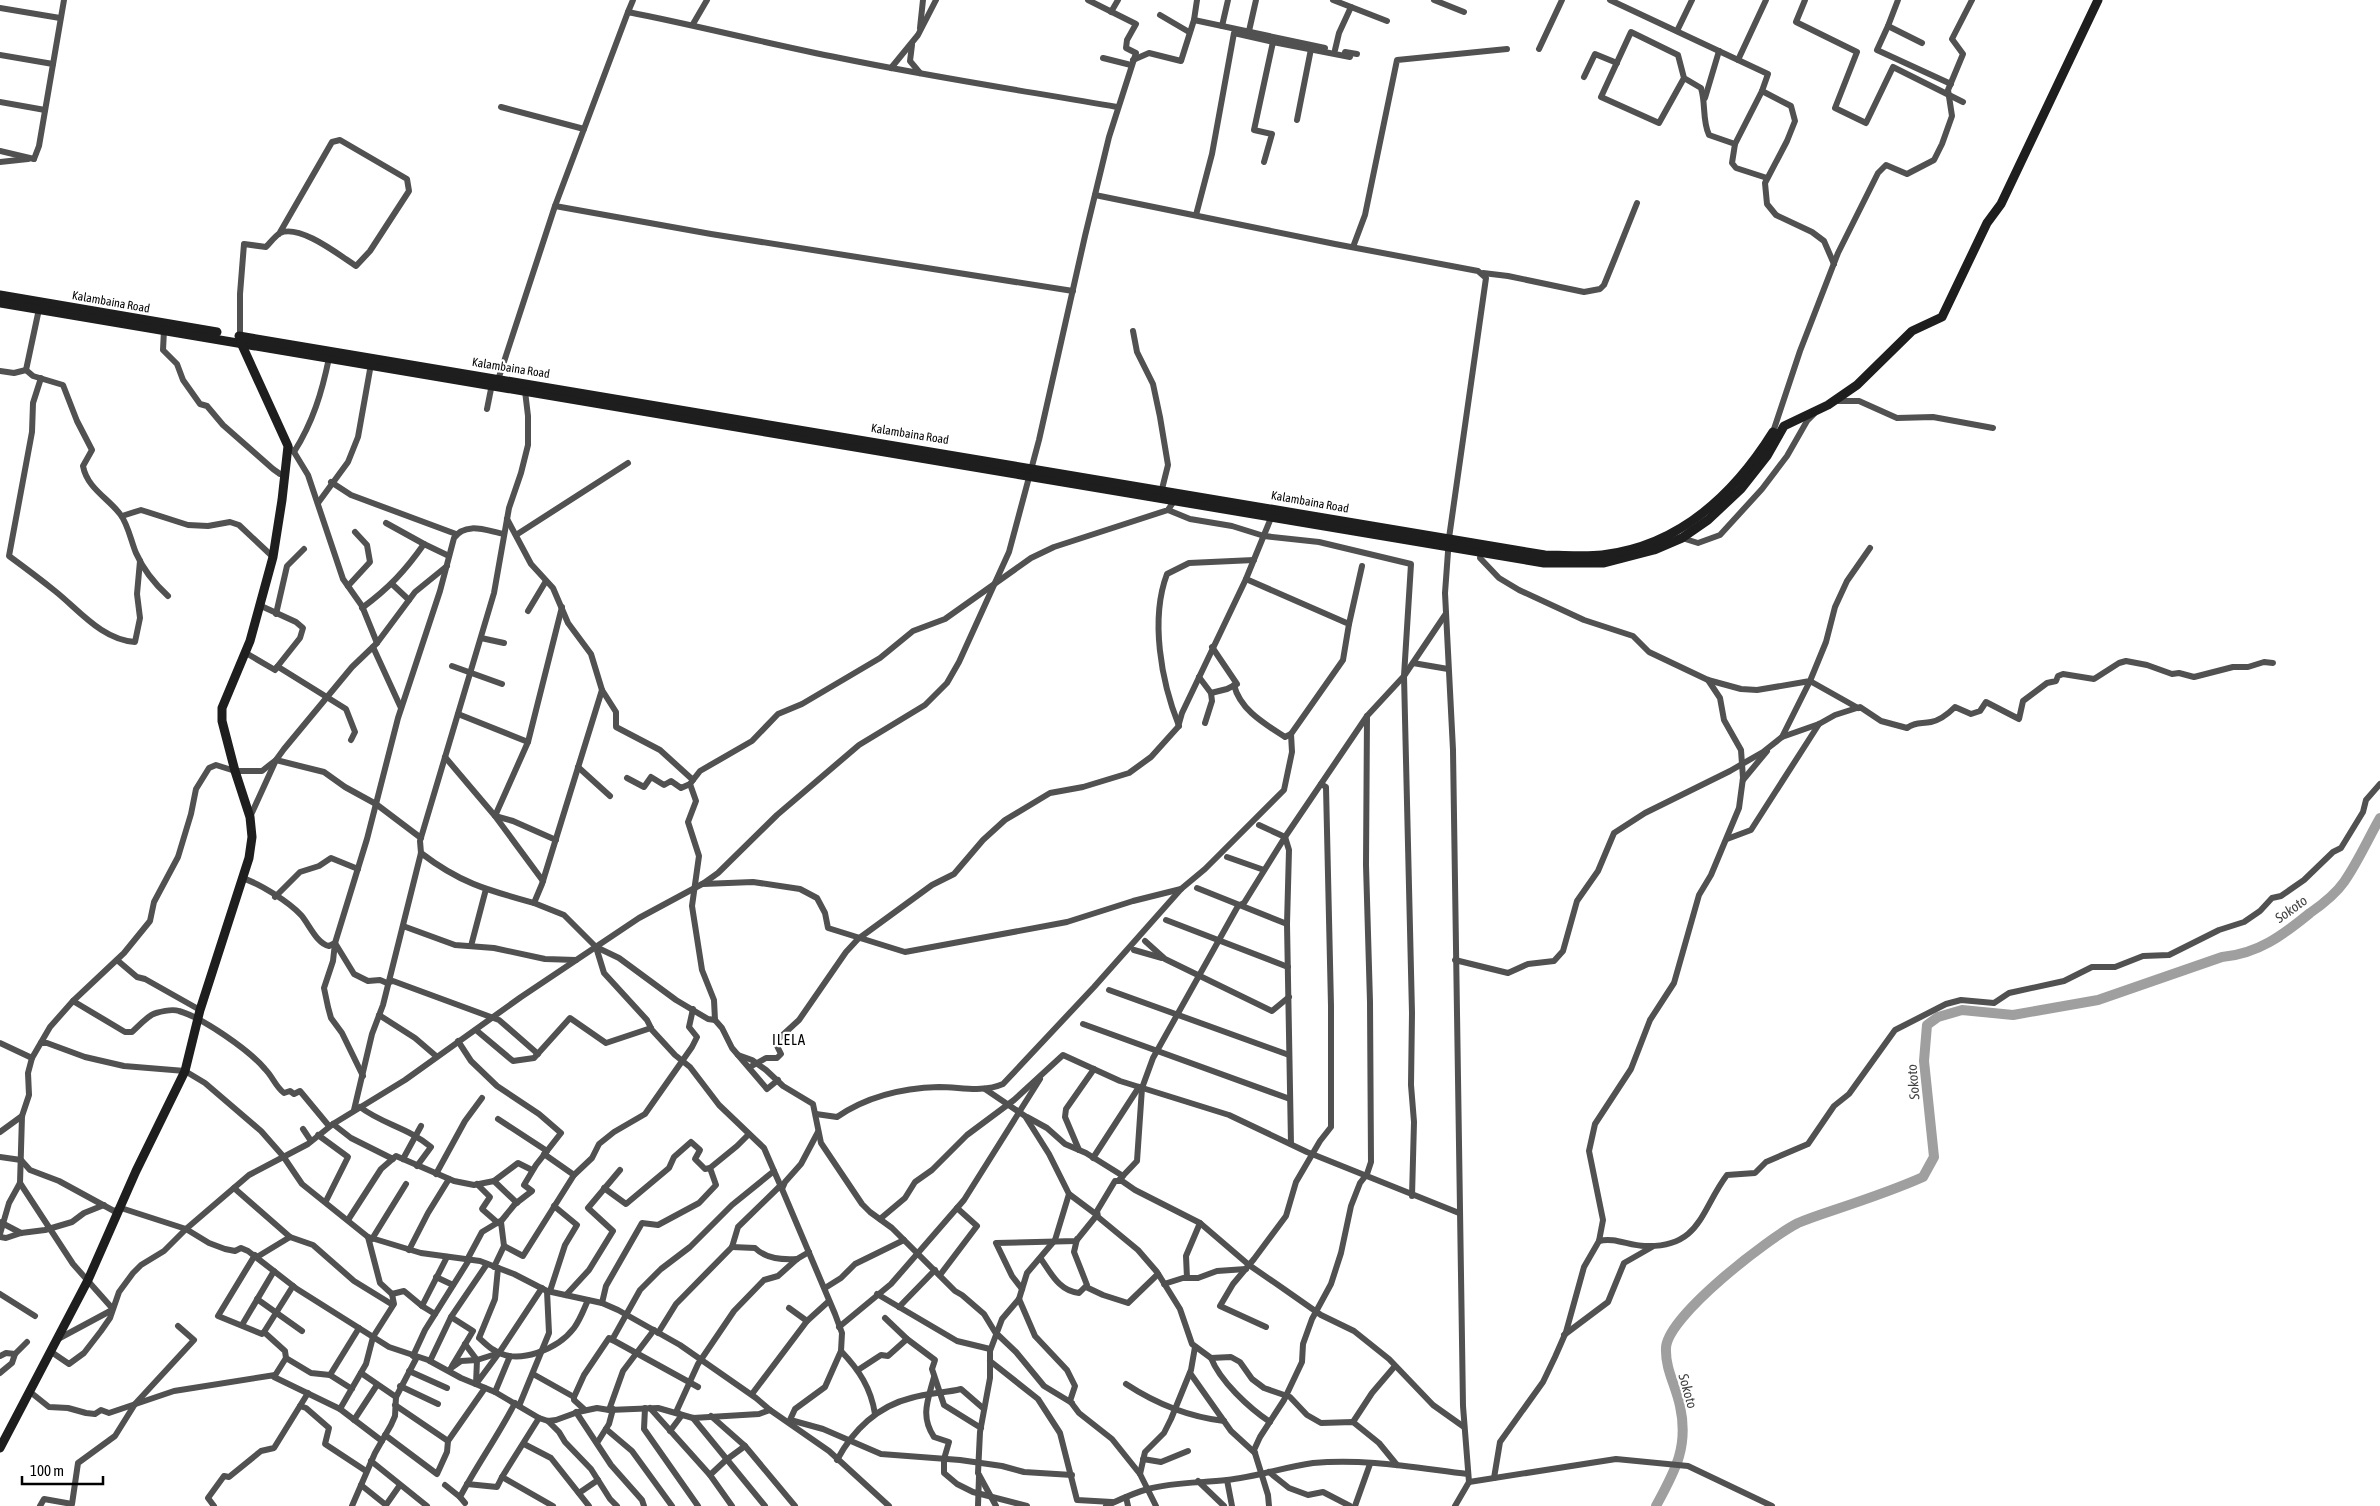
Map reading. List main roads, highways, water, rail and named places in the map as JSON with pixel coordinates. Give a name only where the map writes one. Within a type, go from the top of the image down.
[{"type":"main road","points":[[1481,548],[1544,563],[1598,563],[1654,550],[1682,538],[1708,520],[1741,489],[1762,462],[1776,434],[1784,426],[1834,401],[1857,385],[1912,331],[1942,317],[1987,223],[2001,204],[2098,0]]},
{"type":"main road","name":"Kalambaina Road","points":[[0,295],[241,340],[495,383],[1032,467],[1449,543],[1544,555],[1584,556],[1603,554],[1651,542],[1678,531],[1704,514],[1747,472],[1776,434]]},
{"type":"main road","points":[[0,303],[164,330],[241,340],[330,358],[495,383],[525,391],[1271,518],[1449,543]]},
{"type":"main road","points":[[0,1448],[88,1280],[136,1171],[185,1071],[199,1015],[232,917],[251,847],[250,816],[235,771],[222,721],[222,708],[246,653],[273,557],[285,474],[291,449],[241,340]]},
{"type":"waterway","name":"Sokoto","points":[[1656,1506],[1679,1458],[1683,1434],[1680,1406],[1666,1356],[1666,1348],[1671,1334],[1683,1317],[1701,1298],[1744,1260],[1784,1231],[1802,1221],[1879,1195],[1923,1177],[1934,1157],[1924,1061],[1927,1025],[1938,1017],[1962,1010],[2013,1015],[2098,1000],[2222,957],[2259,948],[2290,929],[2337,891],[2354,867],[2380,818]]},
{"type":"district","name":"ILELA","points":[[789,1040]]}]
